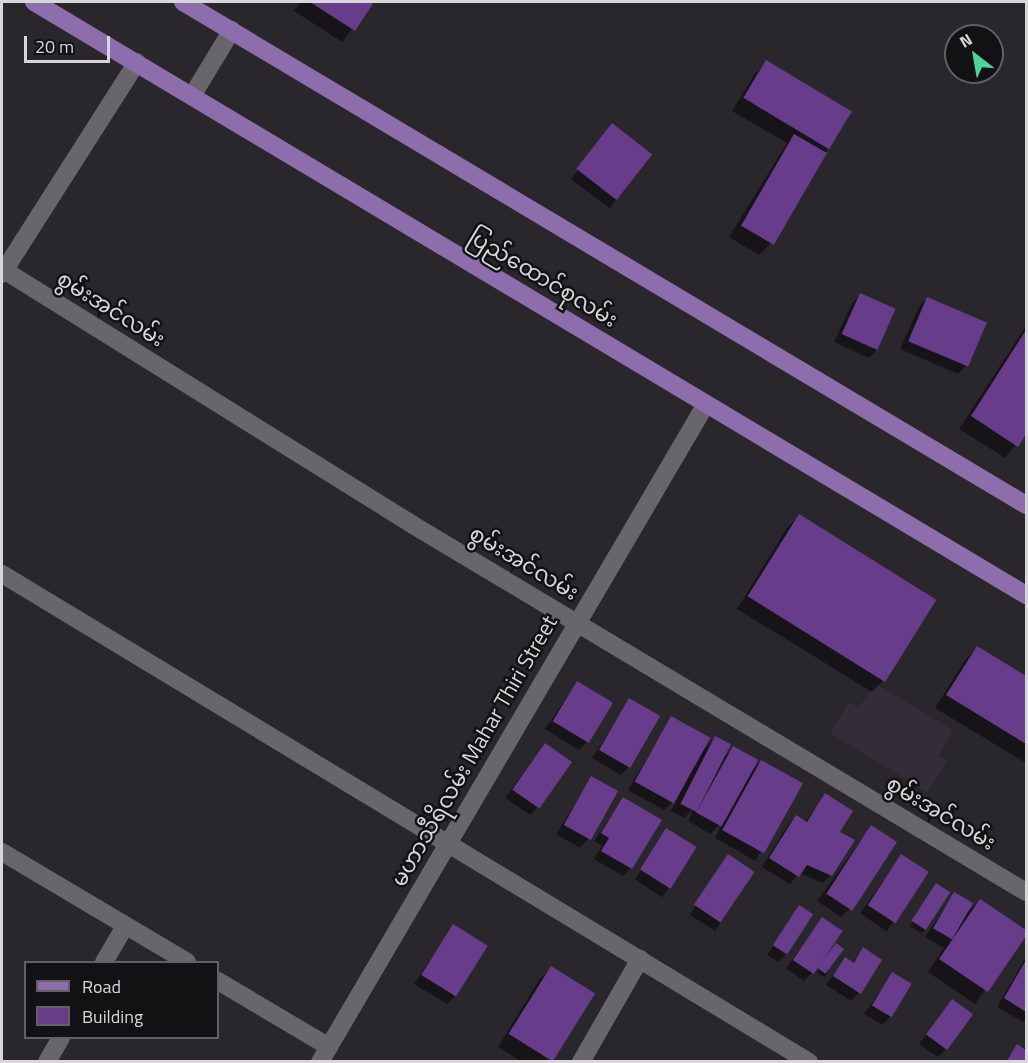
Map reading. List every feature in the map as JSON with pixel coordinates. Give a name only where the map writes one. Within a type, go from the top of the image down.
[{"type":"main road","name":"ပြည်ထောင်စုလမ်း","points":[[34,2],[1026,595]]},
{"type":"main road","points":[[183,2],[1026,505]]},
{"type":"street","points":[[192,96],[232,30]]},
{"type":"street","points":[[2,271],[137,62]]},
{"type":"street","name":"စွမ်းအင်လမ်း","points":[[2,271],[577,623],[1026,892]]},
{"type":"street","name":"မဟာသီရိလမ်း Mahar Thiri Street","points":[[325,1054],[706,404]]},
{"type":"street","points":[[2,574],[809,1062]]},
{"type":"street","points":[[2,852],[184,961]]},
{"type":"street","points":[[105,961],[126,926]]},
{"type":"street","points":[[581,1062],[640,959]]},
{"type":"street","points":[[219,982],[325,1054]]},
{"type":"street","points":[[47,1062],[60,1039]]},
{"type":"shaded area","points":[[875,683],[953,730],[938,755],[947,761],[927,792],[830,733],[849,702],[859,708]]},
{"type":"building","points":[[310,2],[374,2],[355,31]]},
{"type":"building","points":[[766,60],[852,112],[829,149],[743,98]]},
{"type":"building","points":[[612,123],[652,154],[616,200],[576,169]]},
{"type":"building","points":[[794,134],[827,153],[774,245],[741,226]]},
{"type":"building","points":[[860,293],[896,309],[877,350],[842,334]]},
{"type":"building","points":[[927,297],[987,322],[968,367],[908,341]]},
{"type":"building","points":[[1026,330],[1026,434],[1018,447],[971,416]]},
{"type":"building","points":[[799,514],[936,600],[885,682],[748,596]]},
{"type":"building","points":[[977,646],[1026,676],[1026,744],[946,695]]},
{"type":"building","points":[[577,681],[613,703],[589,743],[553,721]]},
{"type":"building","points":[[629,698],[660,716],[630,768],[599,750]]},
{"type":"building","points":[[671,716],[710,738],[674,803],[635,782]]},
{"type":"building","points":[[715,736],[731,744],[697,812],[680,804]]},
{"type":"building","points":[[545,743],[572,762],[539,809],[512,790]]},
{"type":"building","points":[[733,746],[758,760],[722,827],[696,812]]},
{"type":"building","points":[[761,760],[803,783],[764,853],[722,830]]},
{"type":"building","points":[[591,776],[618,791],[591,840],[564,825]]},
{"type":"building","points":[[825,793],[853,811],[840,832],[855,840],[832,876],[807,865],[799,877],[769,858],[796,815],[807,822]]},
{"type":"building","points":[[623,797],[662,820],[632,869],[601,851],[609,838],[601,833]]},
{"type":"building","points":[[871,825],[897,842],[852,911],[826,894]]},
{"type":"building","points":[[666,828],[697,847],[671,889],[640,870]]},
{"type":"building","points":[[728,854],[755,872],[720,922],[694,905]]},
{"type":"building","points":[[901,854],[929,872],[895,923],[868,905]]},
{"type":"building","points":[[936,883],[950,892],[926,930],[911,921]]},
{"type":"building","points":[[954,892],[973,903],[952,939],[933,928]]},
{"type":"building","points":[[980,899],[1026,930],[1026,936],[988,992],[939,959]]},
{"type":"building","points":[[799,905],[813,914],[787,955],[773,945]]},
{"type":"building","points":[[822,917],[843,931],[814,974],[793,960]]},
{"type":"building","points":[[453,924],[488,946],[456,997],[421,975]]},
{"type":"building","points":[[836,943],[844,949],[825,974],[817,968]]},
{"type":"building","points":[[863,947],[882,960],[861,994],[833,976],[845,957],[854,963]]},
{"type":"building","points":[[1026,960],[1026,1012],[1004,998]]},
{"type":"building","points":[[551,966],[595,994],[553,1061],[509,1034]]},
{"type":"building","points":[[892,972],[912,984],[892,1017],[872,1005]]},
{"type":"building","points":[[952,999],[973,1014],[947,1050],[926,1035]]},
{"type":"building","points":[[1017,1044],[1026,1050],[1026,1062],[1006,1062]]}]
